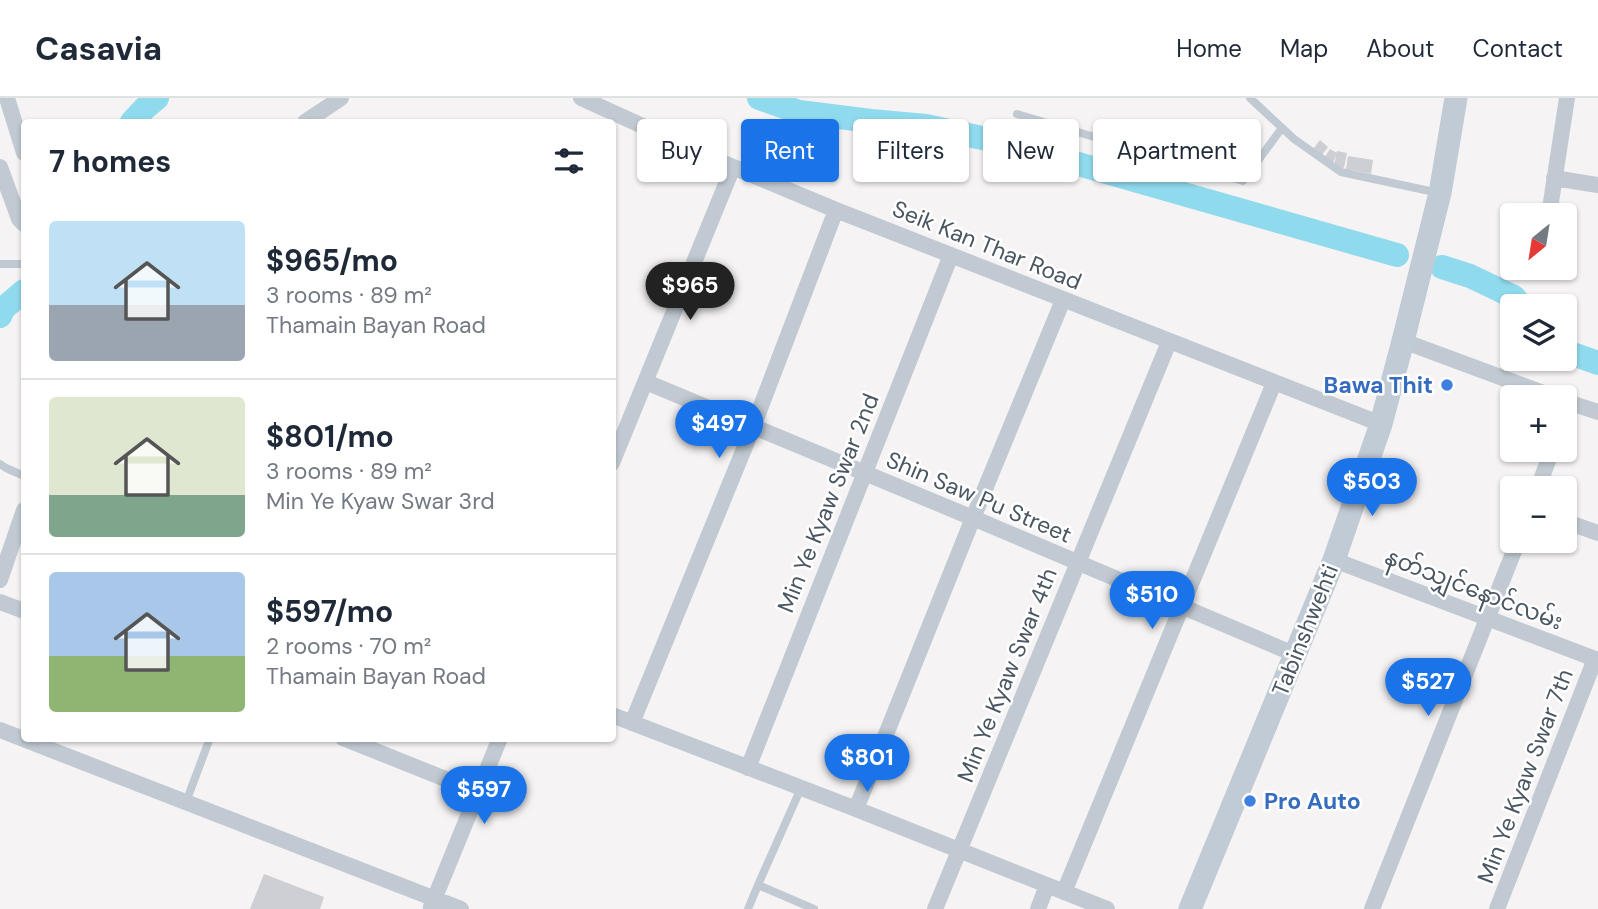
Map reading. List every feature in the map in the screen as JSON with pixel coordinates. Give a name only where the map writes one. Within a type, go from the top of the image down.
[{"type":"main road","name":"Tabinshwehti","points":[[1190,909],[1334,560],[1381,424],[1440,193],[1456,98]]},
{"type":"street","points":[[7,98],[21,143]]},
{"type":"street","points":[[310,119],[341,98]]},
{"type":"street","name":"Seik Kan Thar Road","points":[[581,98],[606,116]]},
{"type":"street","points":[[1551,203],[1567,98]]},
{"type":"street","name":"Seik Kan Thar Road","points":[[616,120],[836,210],[1381,424]]},
{"type":"street","points":[[0,167],[21,221]]},
{"type":"street","points":[[616,453],[733,167]]},
{"type":"street","points":[[1554,178],[1598,185]]},
{"type":"street","points":[[632,723],[753,427],[836,210]]},
{"type":"street","name":"Min Ye Kyaw Swar 2nd","points":[[748,768],[951,255]]},
{"type":"street","points":[[856,809],[972,518],[1063,300]]},
{"type":"street","points":[[1403,341],[1517,385]]},
{"type":"street","name":"Min Ye Kyaw Swar 4th","points":[[935,909],[1169,342]]},
{"type":"street","name":"Shin Saw Pu Street","points":[[646,382],[1294,654]]},
{"type":"street","points":[[1064,892],[1274,383]]},
{"type":"street","points":[[1577,407],[1598,412]]},
{"type":"street","points":[[0,580],[5,547],[21,516]]},
{"type":"street","points":[[1577,526],[1598,533]]},
{"type":"street","points":[[1372,909],[1513,553]]},
{"type":"street","name":"နတ်သျှင်နောင်လမ်း","points":[[1334,560],[1596,660]]},
{"type":"street","points":[[0,602],[21,610]]},
{"type":"street","name":"Min Ye Kyaw Swar 7th","points":[[1497,909],[1596,660]]},
{"type":"street","points":[[616,717],[1107,909]]},
{"type":"street","points":[[0,730],[21,738]]},
{"type":"street","points":[[31,742],[186,802],[433,904],[461,909]]},
{"type":"street","points":[[353,742],[478,792]]},
{"type":"street","points":[[433,904],[498,742]]},
{"type":"street","points":[[1038,909],[1047,885]]},
{"type":"lane","points":[[1250,98],[1294,139],[1341,172],[1440,193]]},
{"type":"lane","points":[[1017,114],[1243,181],[1282,128]]},
{"type":"lane","points":[[0,264],[21,264]]},
{"type":"lane","points":[[0,464],[21,475]]},
{"type":"lane","points":[[186,802],[208,742]]},
{"type":"lane","points":[[748,909],[800,788]]},
{"type":"lane","points":[[758,885],[814,909]]},
{"type":"building","points":[[1320,140],[1328,147],[1322,155],[1313,149]]},
{"type":"building","points":[[1330,149],[1337,153],[1333,163],[1324,158]]},
{"type":"building","points":[[1337,151],[1347,153],[1344,168],[1334,166]]},
{"type":"building","points":[[1348,156],[1373,160],[1371,174],[1346,169]]},
{"type":"building","points":[[264,874],[324,897],[320,909],[250,909]]},
{"type":"waterway","points":[[135,119],[157,98]]},
{"type":"waterway","points":[[759,98],[799,112],[926,126],[1001,142],[1397,255]]},
{"type":"waterway","points":[[1442,267],[1470,276],[1508,294]]},
{"type":"waterway","points":[[0,316],[4,308],[21,294]]},
{"type":"waterway","points":[[1577,356],[1598,363]]},
{"type":"place","name":"Bawa Thit","points":[[1447,385]]},
{"type":"place","name":"Pro Auto","points":[[1250,801]]}]
